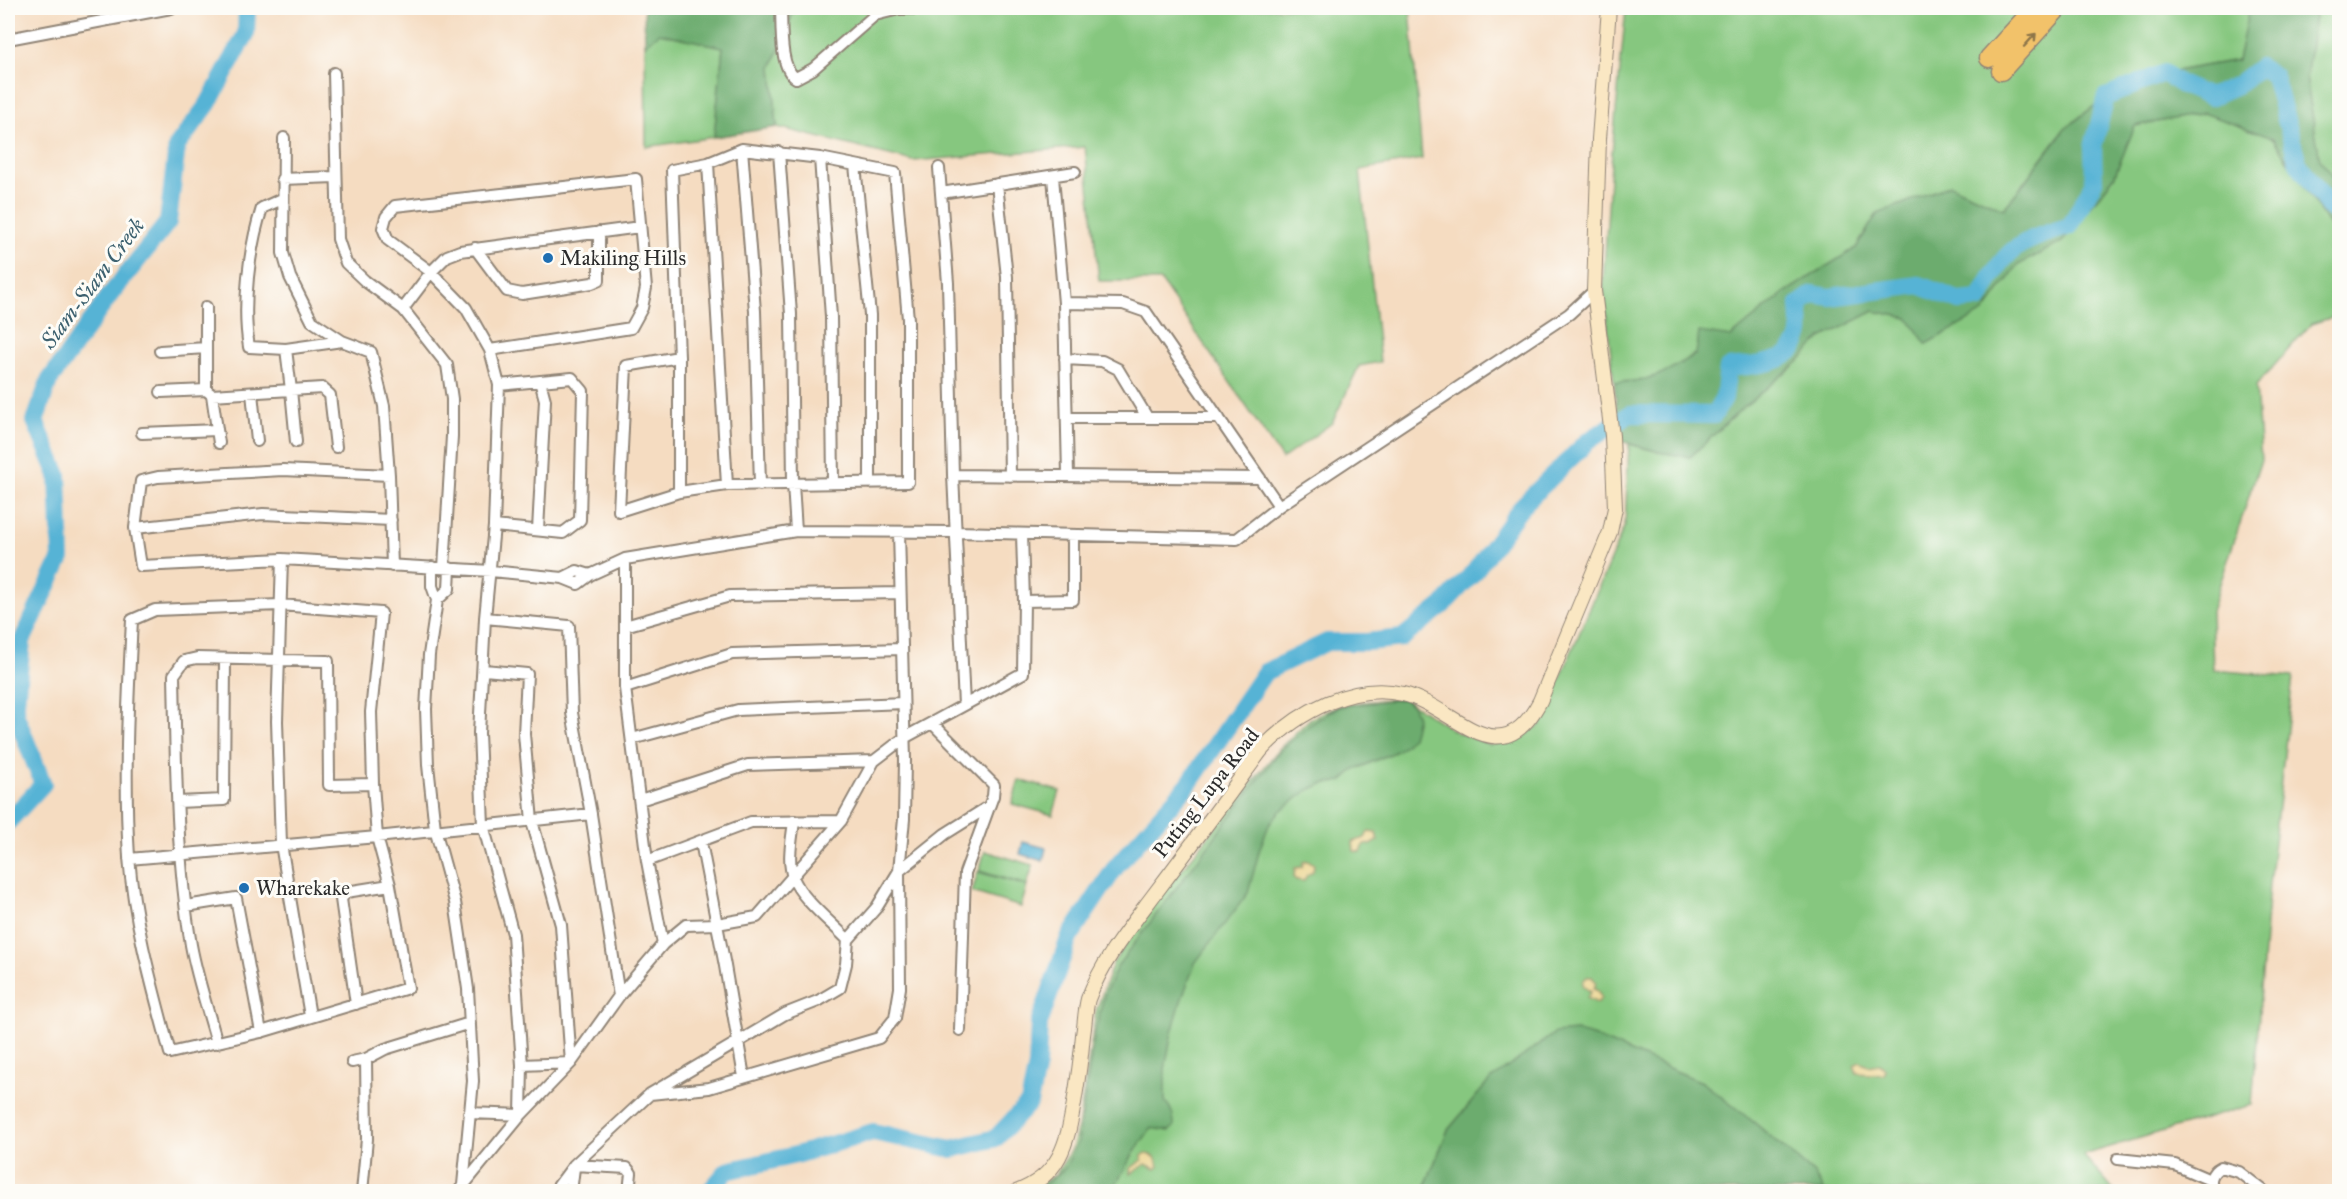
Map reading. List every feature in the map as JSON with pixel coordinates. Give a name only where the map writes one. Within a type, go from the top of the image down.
[{"type":"highway","points":[[2035,8],[1995,64],[2058,8]]},
{"type":"street","points":[[8,39],[171,8]]},
{"type":"street","points":[[781,8],[784,63],[789,74],[796,78],[813,69],[875,15],[899,9],[943,8]]},
{"type":"street","name":"Puting Lupa Road","points":[[1016,1191],[1047,1174],[1060,1158],[1068,1138],[1087,1002],[1099,975],[1122,938],[1264,747],[1297,720],[1329,702],[1359,694],[1402,694],[1443,712],[1475,733],[1495,737],[1509,735],[1532,717],[1610,532],[1615,508],[1612,436],[1594,291],[1599,140],[1609,8]]},
{"type":"street","points":[[334,73],[338,239],[346,263],[403,309],[447,365],[452,399],[447,568],[449,589],[437,600]]},
{"type":"street","points":[[284,138],[283,253],[290,278],[312,321],[342,341],[371,352],[384,406],[392,566]]},
{"type":"street","points":[[741,149],[755,311],[760,485]]},
{"type":"street","points":[[679,357],[626,366],[619,511],[679,492],[727,485],[908,482],[908,319],[895,173],[820,158],[741,149],[708,163],[672,170],[679,357],[679,492]]},
{"type":"street","points":[[779,152],[791,314],[793,484],[796,531]]},
{"type":"street","points":[[820,158],[831,317],[833,483]]},
{"type":"street","points":[[708,163],[727,485]]},
{"type":"street","points":[[855,165],[870,315],[870,483]]},
{"type":"street","points":[[939,168],[948,283],[953,475],[964,705]]},
{"type":"street","points":[[941,193],[1075,172]]},
{"type":"street","points":[[282,179],[335,177]]},
{"type":"street","points":[[1053,177],[1064,303],[1068,475]]},
{"type":"street","points":[[490,350],[631,328],[642,308],[646,288],[636,179],[395,206],[386,217],[383,228],[388,240],[431,272],[466,308],[490,350],[499,386],[494,526],[485,618],[479,733],[483,825],[513,934],[522,1065],[522,1115]]},
{"type":"street","points":[[997,184],[1007,277],[1010,476]]},
{"type":"street","points":[[282,200],[262,208],[252,239],[246,327],[249,347],[286,349],[342,341]]},
{"type":"street","points":[[403,309],[431,272],[447,256],[475,248],[640,226]]},
{"type":"street","points":[[475,248],[507,291],[522,294],[599,280],[598,232]]},
{"type":"street","points":[[389,475],[283,471],[158,477],[141,481],[135,528],[141,566],[282,559],[491,571],[563,578],[578,584],[590,575],[625,559],[796,531],[956,532],[1237,539],[1280,506],[1569,314],[1594,291]]},
{"type":"street","points":[[1064,303],[1124,304],[1146,312],[1280,506]]},
{"type":"street","points":[[206,307],[209,393],[219,443]]},
{"type":"street","points":[[160,351],[206,348]]},
{"type":"street","points":[[286,349],[296,442]]},
{"type":"street","points":[[1065,359],[1102,361],[1118,369],[1147,417]]},
{"type":"street","points":[[494,526],[563,532],[580,520],[583,391],[572,378],[499,386]]},
{"type":"street","points":[[538,530],[545,400],[540,381]]},
{"type":"street","points":[[161,392],[252,393],[322,388],[330,395],[336,447]]},
{"type":"street","points":[[252,393],[257,441]]},
{"type":"street","points":[[1067,418],[1219,418]]},
{"type":"street","points":[[142,433],[217,430]]},
{"type":"street","points":[[953,475],[1260,478]]},
{"type":"street","points":[[135,528],[263,514],[391,520]]},
{"type":"street","points":[[650,1094],[709,1088],[879,1038],[895,1018],[900,988],[899,871],[904,819],[899,532]]},
{"type":"street","points":[[460,1188],[522,1115],[571,1063],[619,996],[663,944],[686,925],[717,924],[757,918],[841,821],[874,761],[904,738],[1023,673],[1022,534]]},
{"type":"street","points":[[1024,601],[1074,600],[1073,535]]},
{"type":"street","points":[[282,559],[278,721],[281,844],[310,1016]]},
{"type":"street","points":[[625,559],[625,688],[647,861],[663,944]]},
{"type":"street","points":[[432,567],[432,586],[437,600],[429,655],[426,709],[435,829],[455,902],[468,989],[473,1081],[460,1188]]},
{"type":"street","points":[[625,626],[730,596],[900,593]]},
{"type":"street","points":[[280,605],[381,613],[370,712],[373,784],[377,837],[390,885],[408,988],[261,1032],[170,1053],[144,953],[129,859],[126,735],[132,620],[155,610],[280,605]]},
{"type":"street","points":[[485,618],[569,626],[573,713],[619,996]]},
{"type":"street","points":[[625,688],[732,654],[902,649]]},
{"type":"street","points":[[217,1042],[192,947],[186,906],[177,802],[174,675],[184,661],[197,658],[328,661],[328,785],[373,784]]},
{"type":"street","points":[[177,802],[224,800],[225,660]]},
{"type":"street","points":[[484,670],[527,674],[524,734],[532,821],[561,924],[571,1063]]},
{"type":"street","points":[[632,739],[738,710],[903,704]]},
{"type":"street","points":[[932,723],[994,785],[965,873],[960,1030]]},
{"type":"street","points":[[640,800],[748,765],[874,761]]},
{"type":"street","points":[[555,1191],[574,1165],[650,1094],[785,1014],[818,1001],[840,988],[846,964],[848,940],[877,907],[899,871],[945,834],[988,807]]},
{"type":"street","points":[[129,859],[377,837],[591,814]]},
{"type":"street","points":[[794,821],[790,851],[793,877],[804,897],[848,940]]},
{"type":"street","points":[[647,861],[751,822],[841,821]]},
{"type":"street","points":[[700,842],[744,1077]]},
{"type":"street","points":[[356,1004],[341,899],[346,892],[390,885]]},
{"type":"street","points":[[186,906],[236,898],[261,1032]]},
{"type":"street","points":[[351,1062],[366,1059],[385,1049],[470,1023]]},
{"type":"street","points":[[362,1191],[367,1139],[366,1059]]},
{"type":"street","points":[[522,1065],[571,1063]]},
{"type":"street","points":[[469,1113],[522,1115]]},
{"type":"street","points":[[2118,1159],[2175,1165],[2210,1180],[2214,1191]]},
{"type":"street","points":[[571,1191],[574,1165]]},
{"type":"street","points":[[574,1165],[627,1168],[631,1173],[629,1191]]},
{"type":"street","points":[[2210,1180],[2216,1169],[2228,1168],[2239,1172],[2265,1191]]},
{"type":"green space","points":[[644,8],[795,8],[772,67],[777,127],[714,137],[723,47],[660,33],[645,44]]},
{"type":"green space","points":[[795,8],[1074,8],[1075,12],[1410,8],[1422,159],[1360,170],[1380,362],[1359,366],[1332,423],[1282,459],[1161,281],[1099,281],[1085,147],[913,161],[777,127],[772,67]]},
{"type":"green space","points":[[1626,8],[2250,8],[2238,60],[2164,73],[2106,97],[2064,129],[2004,209],[1950,185],[1877,214],[1856,248],[1784,293],[1731,337],[1696,353],[1662,375],[1638,382],[1614,382],[1603,283],[1611,163]]},
{"type":"green space","points":[[2249,8],[2307,8],[2315,16],[2306,78],[2320,160],[2339,183],[2339,231],[2333,231],[2273,138],[2204,113],[2135,126],[2114,177],[2062,242],[2018,265],[1984,312],[1926,344],[1908,318],[1874,311],[1821,338],[1798,362],[1739,411],[1690,457],[1659,452],[1620,441],[1614,382],[1627,382],[1658,375],[1696,354],[1699,332],[1731,337],[1784,293],[1856,248],[1877,214],[1950,185],[2004,209],[2065,129],[2106,97],[2164,73],[2238,60]]},
{"type":"green space","points":[[2307,8],[2339,8],[2339,183],[2320,161],[2306,78],[2315,16]]},
{"type":"green space","points":[[659,33],[723,47],[714,137],[646,147],[645,44]]},
{"type":"green space","points":[[2204,113],[2273,138],[2333,231],[2339,231],[2340,315],[2311,324],[2256,386],[2261,460],[2211,611],[2213,670],[2293,677],[2269,885],[2252,1105],[2083,1155],[2114,1191],[1824,1191],[1814,1174],[1756,1124],[1702,1082],[1555,1033],[1490,1081],[1448,1130],[1423,1191],[1028,1192],[1056,1174],[1072,1149],[1078,1127],[1096,1011],[1113,963],[1155,903],[1279,749],[1310,719],[1342,704],[1403,698],[1456,732],[1490,745],[1517,741],[1541,724],[1625,525],[1629,444],[1690,457],[1739,411],[1798,362],[1821,338],[1874,311],[1908,318],[1984,312],[2018,265],[2062,242],[2114,177],[2134,126]]},
{"type":"green space","points":[[1403,699],[1413,706],[1417,718],[1412,737],[1397,751],[1354,770],[1342,781],[1322,784],[1307,791],[1279,812],[1269,825],[1260,848],[1248,893],[1195,963],[1171,1036],[1165,1069],[1165,1101],[1172,1113],[1174,1127],[1169,1131],[1151,1128],[1112,1191],[1036,1192],[1065,1168],[1078,1142],[1095,1032],[1104,996],[1118,965],[1279,752],[1309,725],[1338,707]]},
{"type":"green space","points":[[1019,780],[1060,791],[1053,815],[1012,804]]},
{"type":"green space","points":[[985,851],[1033,865],[1027,885],[979,871]]},
{"type":"green space","points":[[978,872],[1027,886],[1021,907],[972,892]]},
{"type":"green space","points":[[1576,1031],[1702,1082],[1756,1124],[1814,1174],[1824,1191],[1423,1191],[1448,1130],[1490,1080],[1555,1033]]},
{"type":"sand","points":[[1368,832],[1376,833],[1378,841],[1371,845],[1364,844],[1361,852],[1354,851],[1353,842],[1365,838]]},
{"type":"sand","points":[[1309,861],[1314,864],[1313,872],[1307,875],[1304,881],[1296,880],[1295,868],[1302,867],[1303,862]]},
{"type":"sand","points":[[1587,977],[1592,977],[1596,982],[1594,989],[1598,991],[1601,998],[1597,1003],[1587,998],[1591,992],[1583,986],[1583,981]]},
{"type":"sand","points":[[1860,1062],[1868,1066],[1880,1064],[1885,1069],[1884,1075],[1857,1073],[1854,1065]]},
{"type":"sand","points":[[1146,1153],[1155,1157],[1159,1166],[1156,1169],[1146,1164],[1131,1174],[1130,1169],[1142,1160],[1142,1156]]},
{"type":"water","points":[[1023,842],[1046,848],[1043,861],[1020,854]]},
{"type":"waterway","name":"Siam-Siam Creek","points":[[8,822],[43,784],[15,713],[22,641],[61,558],[58,475],[35,421],[49,381],[110,295],[168,222],[177,146],[208,104],[246,34],[247,8]]},
{"type":"waterway","points":[[709,1192],[727,1171],[796,1155],[873,1132],[952,1149],[996,1138],[1029,1103],[1037,1066],[1039,1024],[1069,938],[1117,865],[1188,785],[1265,672],[1327,642],[1367,642],[1402,638],[1443,605],[1474,572],[1523,505],[1588,441],[1630,414],[1714,415],[1724,398],[1728,368],[1772,362],[1790,352],[1800,333],[1799,304],[1813,294],[1830,297],[1919,285],[1960,301],[1980,299],[1997,268],[2014,249],[2036,237],[2070,226],[2094,182],[2093,147],[2106,97],[2164,73],[2182,85],[2210,97],[2237,85],[2260,67],[2274,76],[2298,163],[2330,208],[2340,214]]},
{"type":"place","name":"Makiling Hills","points":[[548,258]]},
{"type":"place","name":"Wharekake","points":[[244,888]]}]
